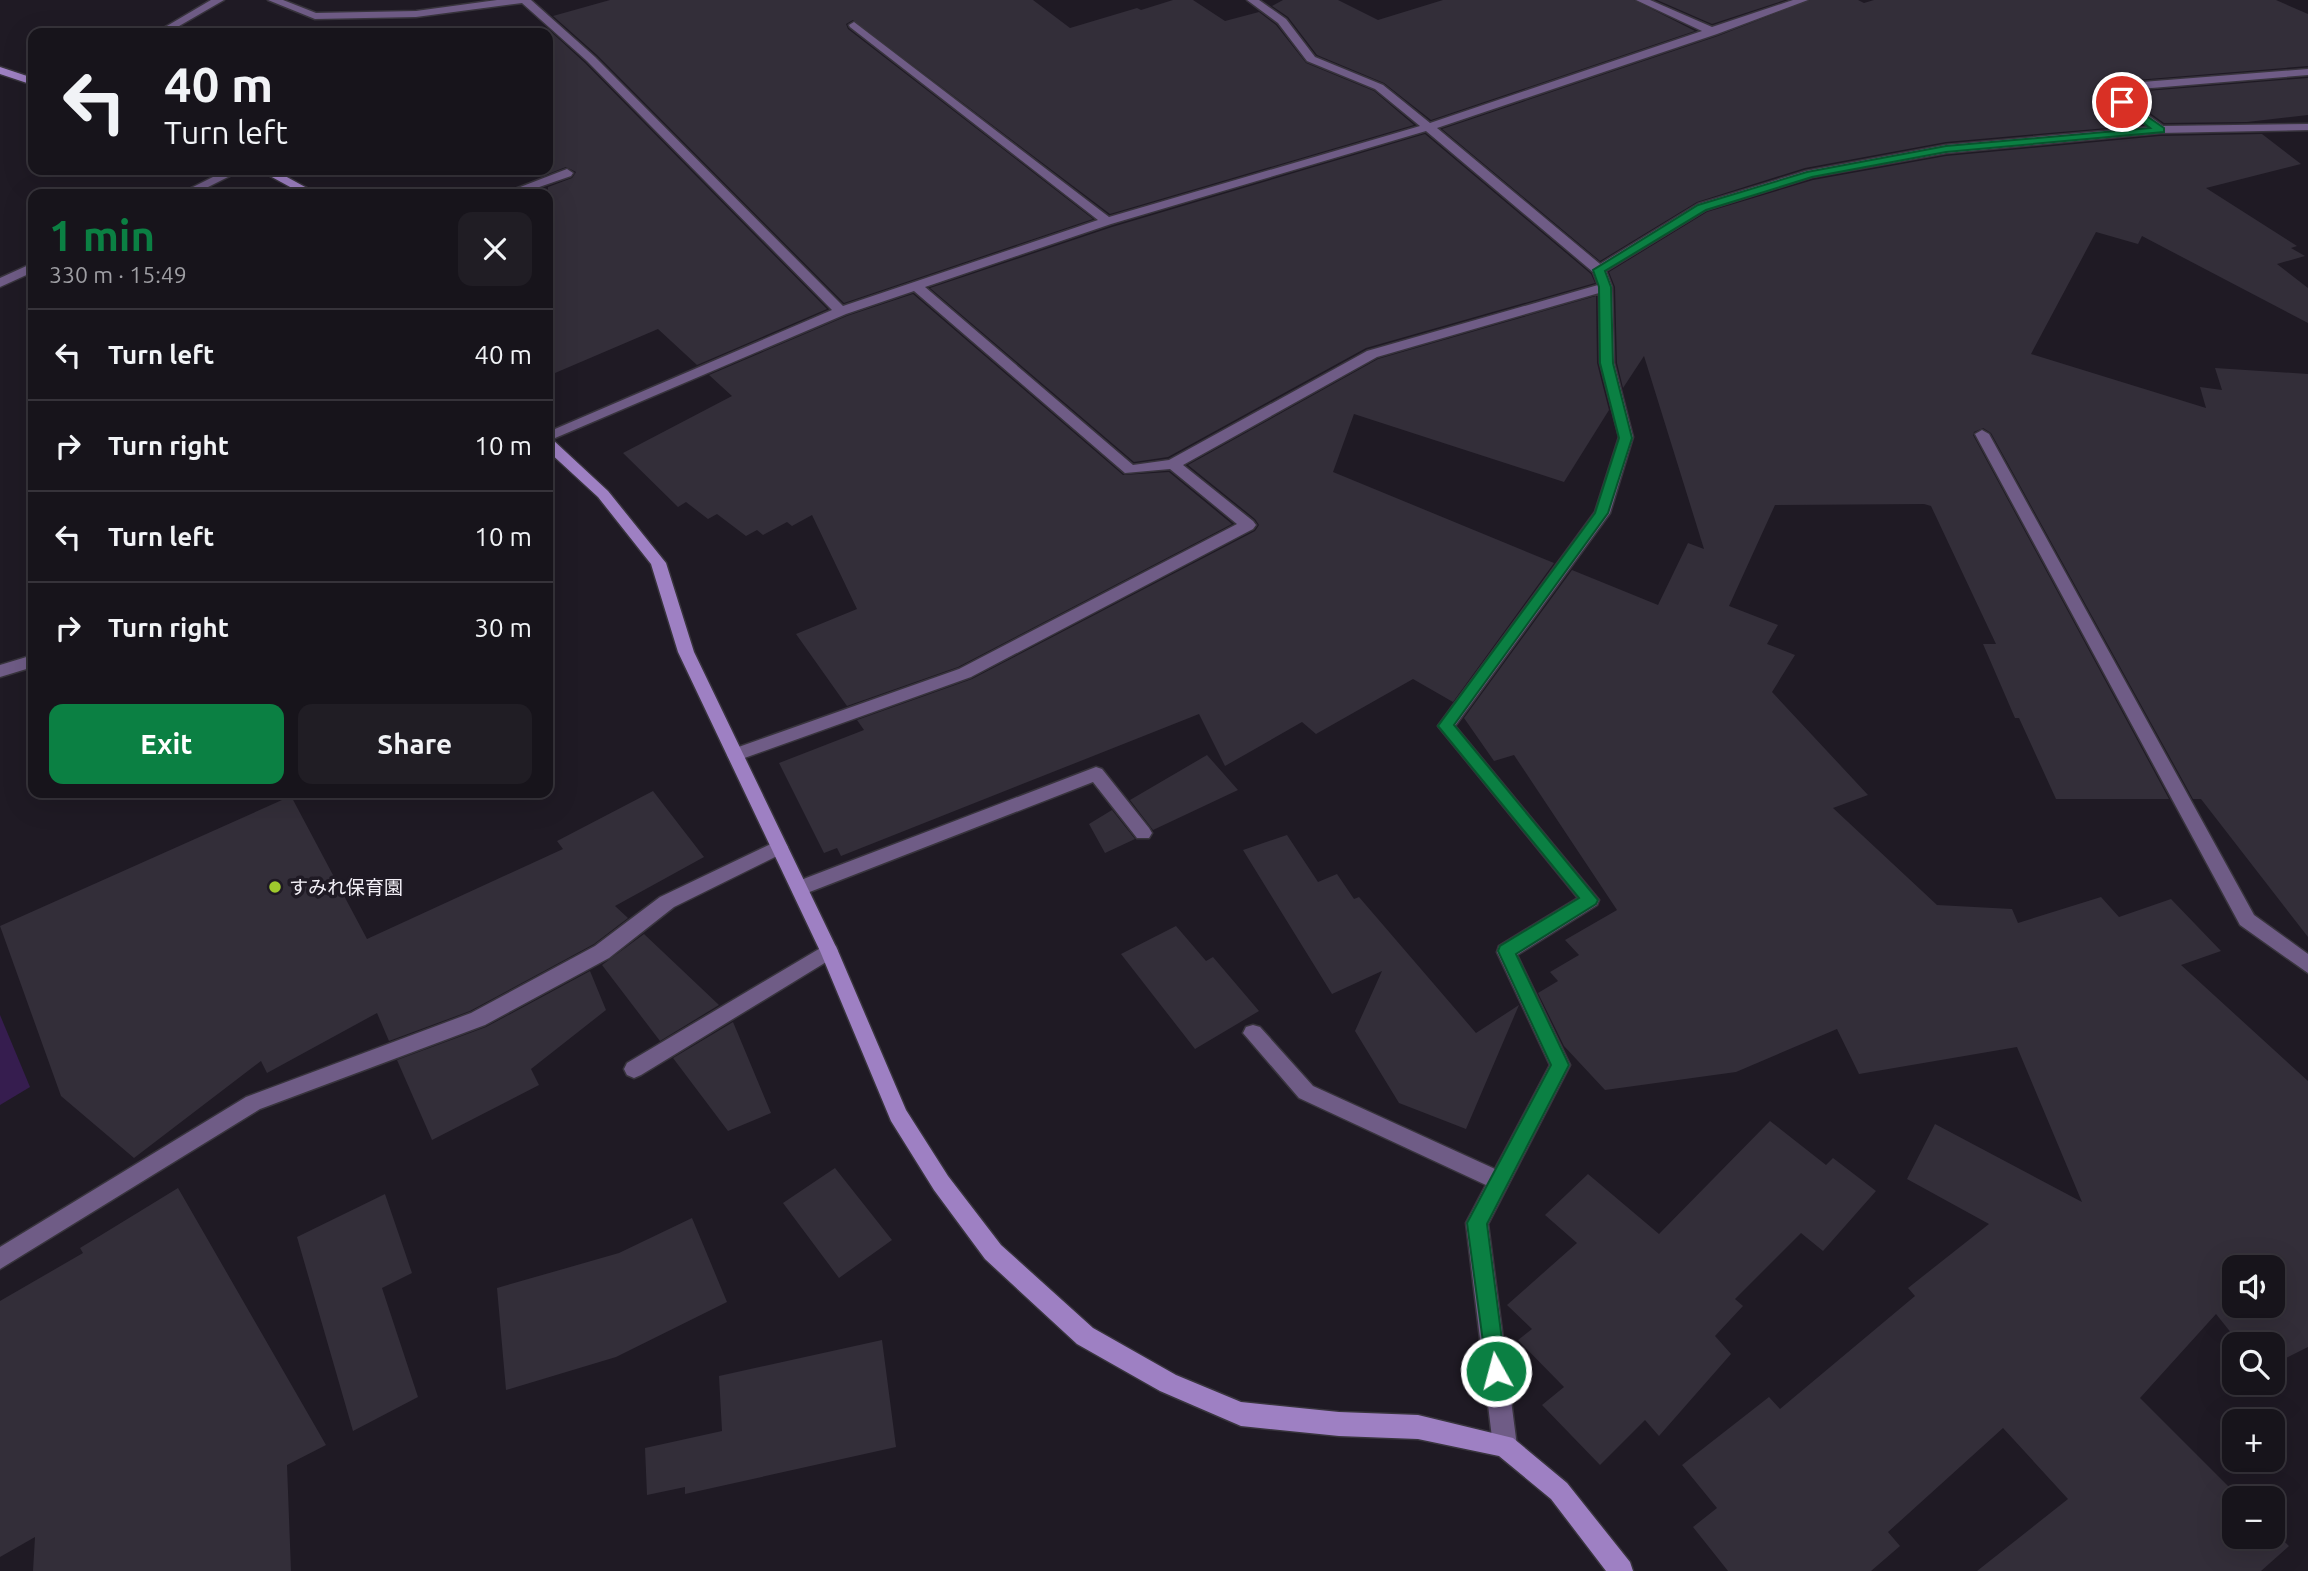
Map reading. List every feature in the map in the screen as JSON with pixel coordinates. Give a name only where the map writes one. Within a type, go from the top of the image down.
[{"type":"street","points":[[169,28],[219,0]]},
{"type":"street","points":[[282,1],[314,16],[416,14],[523,0],[591,59],[841,310]]},
{"type":"street","points":[[1252,0],[1282,21],[1311,59],[1379,87],[1429,127],[1599,270],[1605,287],[1606,363],[1626,438],[1602,513],[1446,726],[1590,900],[1506,951],[1560,1065],[1477,1223],[1505,1446]]},
{"type":"street","points":[[1641,0],[1713,32]]},
{"type":"street","points":[[553,435],[841,310],[1107,222],[1429,127],[1803,0]]},
{"type":"street","points":[[854,25],[1107,222]]},
{"type":"street","points":[[0,70],[28,80]]},
{"type":"street","points":[[2160,130],[2104,88],[2308,72]]},
{"type":"street","points":[[1599,270],[1702,207],[1810,174],[1946,149],[2160,130],[2308,127]]},
{"type":"street","points":[[522,189],[567,173]]},
{"type":"street","points":[[196,189],[225,175]]},
{"type":"street","points":[[275,175],[302,189]]},
{"type":"street","points":[[0,283],[28,269]]},
{"type":"street","points":[[915,285],[1130,470],[1173,464],[1372,354],[1605,287]]},
{"type":"street","points":[[1982,434],[2248,920],[2308,965]]},
{"type":"street","points":[[553,448],[603,494],[658,563],[685,652],[829,951],[898,1115],[941,1183],[993,1252],[1085,1336],[1168,1383],[1241,1414],[1339,1424],[1418,1427],[1505,1446],[1559,1491],[1621,1571]]},
{"type":"street","points":[[736,755],[965,673],[1248,525],[1173,464]]},
{"type":"street","points":[[0,671],[28,663]]},
{"type":"street","points":[[800,888],[1096,774],[1143,833]]},
{"type":"street","points":[[0,1259],[253,1103],[478,1019],[602,952],[667,902],[779,846]]},
{"type":"street","points":[[634,1069],[829,951]]},
{"type":"street","points":[[1253,1033],[1306,1092],[1499,1181]]},
{"type":"shaded area","points":[[0,1015],[30,1087],[0,1105]]},
{"type":"building","points":[[610,0],[1033,0],[1070,28],[1137,8],[1141,10],[1173,0],[1193,0],[1225,21],[1259,12],[1276,25],[1306,63],[1374,91],[1414,125],[1110,214],[853,20],[846,24],[848,29],[1093,219],[844,303],[597,55],[553,16]]},
{"type":"building","points":[[1283,0],[1338,0],[1378,20],[1443,0],[1634,0],[1695,31],[1431,120],[1384,83],[1317,55],[1288,17],[1272,6]]},
{"type":"building","points":[[1657,0],[1785,0],[1712,24]]},
{"type":"building","points":[[1810,0],[1858,0],[1864,3],[1874,0],[2276,0],[2308,14],[2308,66],[2099,83],[2098,92],[2142,125],[1946,142],[1805,168],[1697,202],[1600,261],[1442,129],[1718,36]]},
{"type":"building","points":[[553,34],[827,309],[697,365],[658,329],[553,374],[553,189],[548,187],[572,178],[576,172],[566,167],[553,172]]},
{"type":"building","points":[[2308,78],[2308,115],[2247,122],[2164,123],[2122,93]]},
{"type":"building","points":[[1425,134],[1591,274],[1595,283],[1366,348],[1168,457],[1134,462],[930,288],[1112,227]]},
{"type":"building","points":[[2262,134],[2301,164],[2206,188],[2297,246],[2291,248],[2305,256],[2277,264],[2308,288],[2308,323],[2142,236],[2138,244],[2096,232],[2031,354],[2206,408],[2200,387],[2222,390],[2215,368],[2308,374],[2308,937],[2201,799],[2193,799],[1991,433],[1983,428],[1973,435],[2169,799],[2056,799],[2019,718],[2015,718],[1983,644],[1996,644],[1931,506],[1775,505],[1729,606],[1778,625],[1767,644],[1795,655],[1772,692],[1868,795],[1833,808],[1937,905],[2012,909],[2018,923],[2101,897],[2119,917],[2171,899],[2221,951],[2181,965],[2308,1081],[2308,1347],[2285,1358],[2285,1332],[2230,1332],[2216,1314],[2140,1398],[2228,1486],[2222,1486],[2222,1549],[2285,1549],[2285,1542],[2289,1546],[2261,1571],[1977,1571],[2068,1499],[2003,1428],[1888,1532],[1900,1546],[1871,1571],[1728,1571],[1693,1527],[1717,1508],[1682,1465],[1769,1397],[1780,1409],[1915,1296],[1908,1288],[1989,1224],[1907,1179],[1935,1124],[2082,1202],[2017,1047],[1859,1074],[1837,1029],[1736,1072],[1605,1090],[1564,1046],[1538,993],[1558,981],[1550,972],[1579,955],[1565,940],[1617,910],[1514,755],[1494,761],[1464,718],[1572,570],[1658,605],[1688,543],[1704,549],[1644,356],[1623,388],[1617,363],[1615,287],[1609,272],[1707,212],[1813,180],[1946,156],[2160,136]]},
{"type":"building","points":[[913,294],[1123,475],[1169,472],[1232,524],[958,667],[847,706],[796,634],[857,609],[812,515],[792,526],[787,522],[763,535],[757,530],[746,536],[717,514],[708,519],[686,502],[678,507],[623,453],[732,396],[709,375],[847,316]]},
{"type":"building","points":[[1596,296],[1597,363],[1609,410],[1564,482],[1354,414],[1333,472],[1554,563],[1453,702],[1413,679],[1316,734],[1302,722],[1225,766],[1199,714],[841,856],[837,848],[824,853],[779,763],[864,730],[857,720],[972,679],[1255,531],[1259,525],[1255,519],[1188,465],[1378,359]]},
{"type":"building","points":[[1207,755],[1238,790],[1153,830],[1130,800]]},
{"type":"building","points":[[653,791],[704,857],[615,906],[628,918],[594,944],[470,1011],[389,1041],[377,1013],[267,1073],[261,1061],[134,1158],[61,1096],[0,926],[287,798],[292,798],[367,939],[563,849],[557,841]]},
{"type":"building","points":[[1112,810],[1135,839],[1105,853],[1089,824]]},
{"type":"building","points":[[1287,835],[1318,882],[1337,874],[1354,899],[1359,897],[1476,1033],[1519,1005],[1466,1129],[1399,1103],[1355,1031],[1382,971],[1332,994],[1243,850]]},
{"type":"building","points":[[1176,926],[1206,961],[1213,957],[1259,1011],[1195,1049],[1121,954]]},
{"type":"building","points":[[644,934],[719,1005],[660,1041],[602,965]]},
{"type":"building","points":[[590,971],[606,1010],[531,1069],[539,1085],[432,1140],[397,1060],[486,1027]]},
{"type":"building","points":[[733,1022],[771,1113],[728,1131],[673,1058]]},
{"type":"building","points":[[1770,1121],[1826,1165],[1833,1158],[1876,1191],[1823,1251],[1801,1233],[1735,1299],[1743,1306],[1715,1336],[1731,1354],[1659,1436],[1645,1420],[1600,1465],[1542,1405],[1564,1387],[1518,1340],[1532,1329],[1507,1305],[1577,1243],[1545,1215],[1588,1174],[1659,1234]]},
{"type":"building","points":[[835,1168],[892,1240],[839,1278],[783,1203]]},
{"type":"building","points":[[178,1188],[326,1445],[287,1465],[291,1571],[33,1571],[35,1537],[0,1557],[0,1301],[83,1253],[80,1248]]},
{"type":"building","points":[[385,1194],[412,1273],[382,1288],[418,1397],[353,1431],[297,1237]]},
{"type":"building","points":[[692,1218],[727,1302],[616,1357],[506,1390],[497,1288],[619,1253]]},
{"type":"building","points":[[882,1340],[896,1447],[685,1494],[685,1487],[647,1495],[645,1448],[722,1431],[719,1376]]},
{"type":"place","name":"すみれ保育園","points":[[275,887]]},
{"type":"route","points":[[1496,1371],[1477,1223],[1560,1065],[1506,951],[1590,900],[1446,726],[1602,513],[1626,438],[1606,363],[1605,287],[1599,270],[1702,207],[1810,174],[1946,149],[2160,130],[2122,102]]}]
